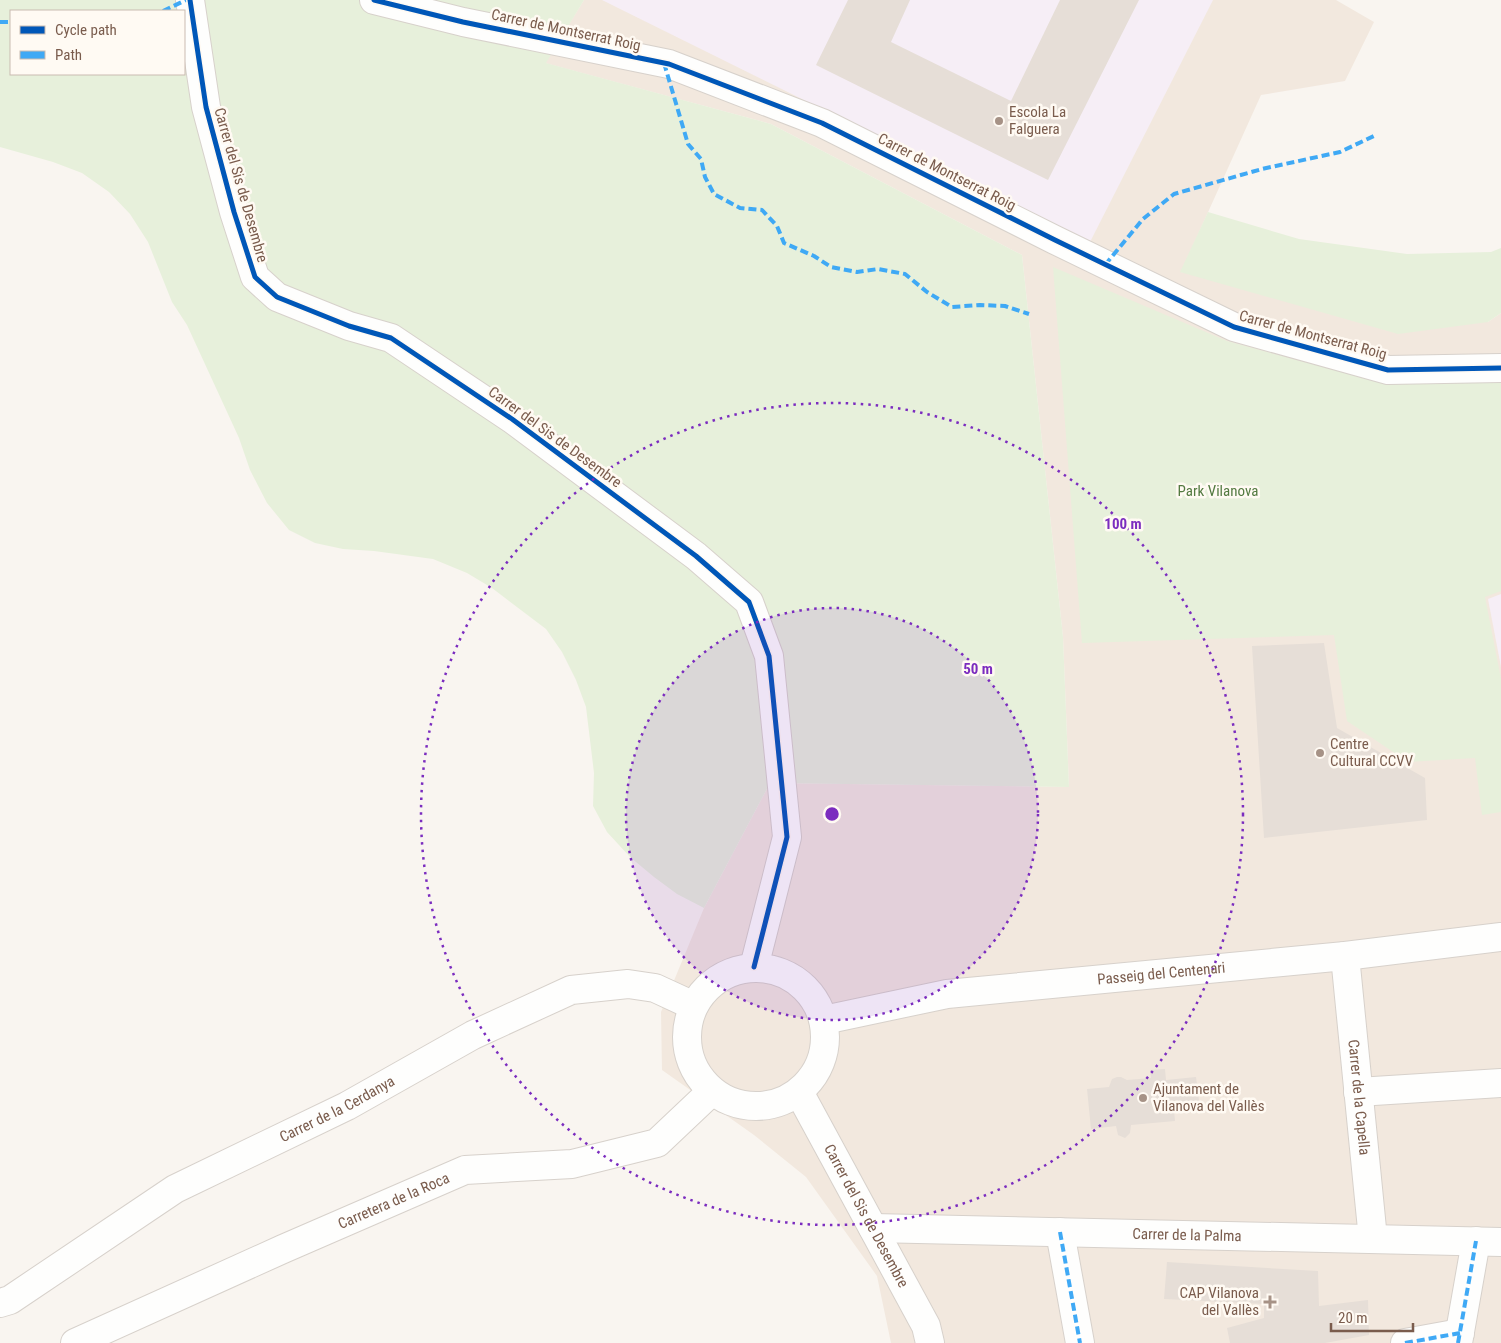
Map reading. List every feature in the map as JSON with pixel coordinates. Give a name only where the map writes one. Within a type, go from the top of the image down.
[{"type":"street","name":"Carrer del Sis de Desembre","points":[[190,0],[206,107],[234,212],[255,277],[277,297],[349,326],[391,338],[520,425],[696,556],[749,602],[769,656],[787,837],[754,967]]},
{"type":"street","name":"Carrer de Montserrat Roig","points":[[374,0],[463,22],[668,64],[822,122],[1055,240],[1234,327],[1388,370],[1501,368]]},
{"type":"street","name":"Passeig del Centenari","points":[[824,1020],[947,994],[1345,956],[1501,938]]},
{"type":"street","name":"Carrer de la Capella","points":[[1345,956],[1373,1239]]},
{"type":"street","points":[[754,967],[778,971],[797,981],[814,998],[824,1020],[824,1054],[814,1076],[798,1092],[777,1103],[757,1107],[734,1102],[712,1091],[698,1075],[688,1053],[687,1029],[694,1006],[706,988],[726,974],[754,967]]},
{"type":"street","name":"Carrer de la Cerdanya","points":[[0,1303],[10,1300],[176,1189],[347,1106],[473,1035],[572,990],[628,984],[656,988],[694,1006]]},
{"type":"street","points":[[1358,1092],[1501,1083]]},
{"type":"street","name":"Carretera de la Roca","points":[[75,1343],[283,1249],[465,1170],[572,1164],[657,1143],[712,1091]]},
{"type":"street","name":"Carrer del Sis de Desembre","points":[[798,1092],[926,1326],[930,1343]]},
{"type":"street","name":"Carrer de la Palma","points":[[873,1228],[1489,1242]]},
{"type":"street","points":[[1060,1232],[1080,1343]]},
{"type":"street","points":[[1405,1343],[1459,1338],[1489,1242]]},
{"type":"shaded area","points":[[584,0],[1336,0],[1374,22],[1345,81],[1261,95],[1181,272],[1488,322],[1501,313],[1501,1343],[891,1343],[877,1276],[806,1177],[754,1135],[662,1070],[661,1012],[704,908],[770,783],[1069,787],[1063,637],[1022,255],[771,124],[545,63]]},
{"type":"shaded area","name":"Escola La Falguera","points":[[602,0],[1213,0],[1090,242]]},
{"type":"shaded area","points":[[1501,594],[1501,667],[1488,599]]},
{"type":"green space","points":[[0,0],[584,0],[546,63],[771,124],[1022,255],[1063,637],[1069,787],[770,783],[704,908],[677,894],[630,857],[607,832],[593,806],[594,773],[586,707],[576,680],[562,652],[546,629],[492,588],[467,573],[433,559],[343,549],[315,543],[289,530],[267,503],[250,470],[239,438],[187,325],[172,302],[148,242],[130,214],[109,192],[82,173],[53,162],[0,147]]},
{"type":"green space","points":[[1208,212],[1299,239],[1407,254],[1491,252],[1501,248],[1501,313],[1488,322],[1398,334],[1180,272]]},
{"type":"green space","name":"Park Vilanova","points":[[1053,267],[1227,341],[1386,384],[1496,379],[1501,376],[1501,591],[1485,597],[1501,679],[1501,812],[1482,815],[1475,758],[1408,762],[1347,721],[1334,635],[1082,643]]},
{"type":"building","points":[[848,0],[910,0],[891,42],[1011,101],[1060,0],[1139,0],[1048,180],[816,65]]},
{"type":"building","name":"Centre Cultural CCVV","points":[[1324,643],[1337,728],[1425,778],[1427,820],[1264,838],[1252,646]]},
{"type":"building","name":"Ajuntament de Vilanova del Vallès","points":[[1165,1069],[1166,1080],[1196,1077],[1200,1108],[1174,1110],[1175,1121],[1131,1125],[1130,1133],[1125,1138],[1118,1135],[1116,1126],[1091,1129],[1087,1089],[1109,1087],[1112,1079],[1117,1077],[1127,1080],[1151,1078],[1150,1070]]},
{"type":"building","name":"CAP Vilanova del Vallès","points":[[1167,1262],[1318,1271],[1319,1306],[1368,1300],[1369,1335],[1325,1343],[1230,1343],[1227,1328],[1264,1318],[1264,1304],[1164,1299]]},
{"type":"marked path","points":[[165,10],[186,0]]},
{"type":"marked path","points":[[0,22],[10,22]]},
{"type":"marked path","points":[[664,63],[688,144],[701,159],[705,177],[714,194],[740,208],[762,210],[777,226],[784,243],[814,256],[831,267],[857,272],[878,269],[905,274],[927,292],[952,307],[1005,306],[1029,314]]},
{"type":"marked path","points":[[1105,265],[1143,219],[1174,194],[1262,169],[1340,152],[1376,135]]},
{"type":"marked path","points":[[1060,1232],[1080,1343]]},
{"type":"marked path","points":[[1458,1343],[1476,1241]]},
{"type":"marked path","points":[[1405,1343],[1460,1333]]},
{"type":"cycle path","points":[[190,0],[206,107],[234,212],[255,277],[277,297],[349,326],[391,338],[512,419],[696,556],[749,602],[769,656],[787,837],[754,967]]},
{"type":"cycle path","points":[[374,0],[463,22],[669,64],[822,123],[1234,327],[1388,370],[1501,368]]},
{"type":"place","name":"Escola La Falguera","points":[[999,121]]},
{"type":"place","name":"Centre Cultural CCVV","points":[[1320,753]]},
{"type":"place","name":"Ajuntament de Vilanova del Vallès","points":[[1143,1098]]},
{"type":"place","name":"CAP Vilanova del Vallès","points":[[1270,1302]]}]
